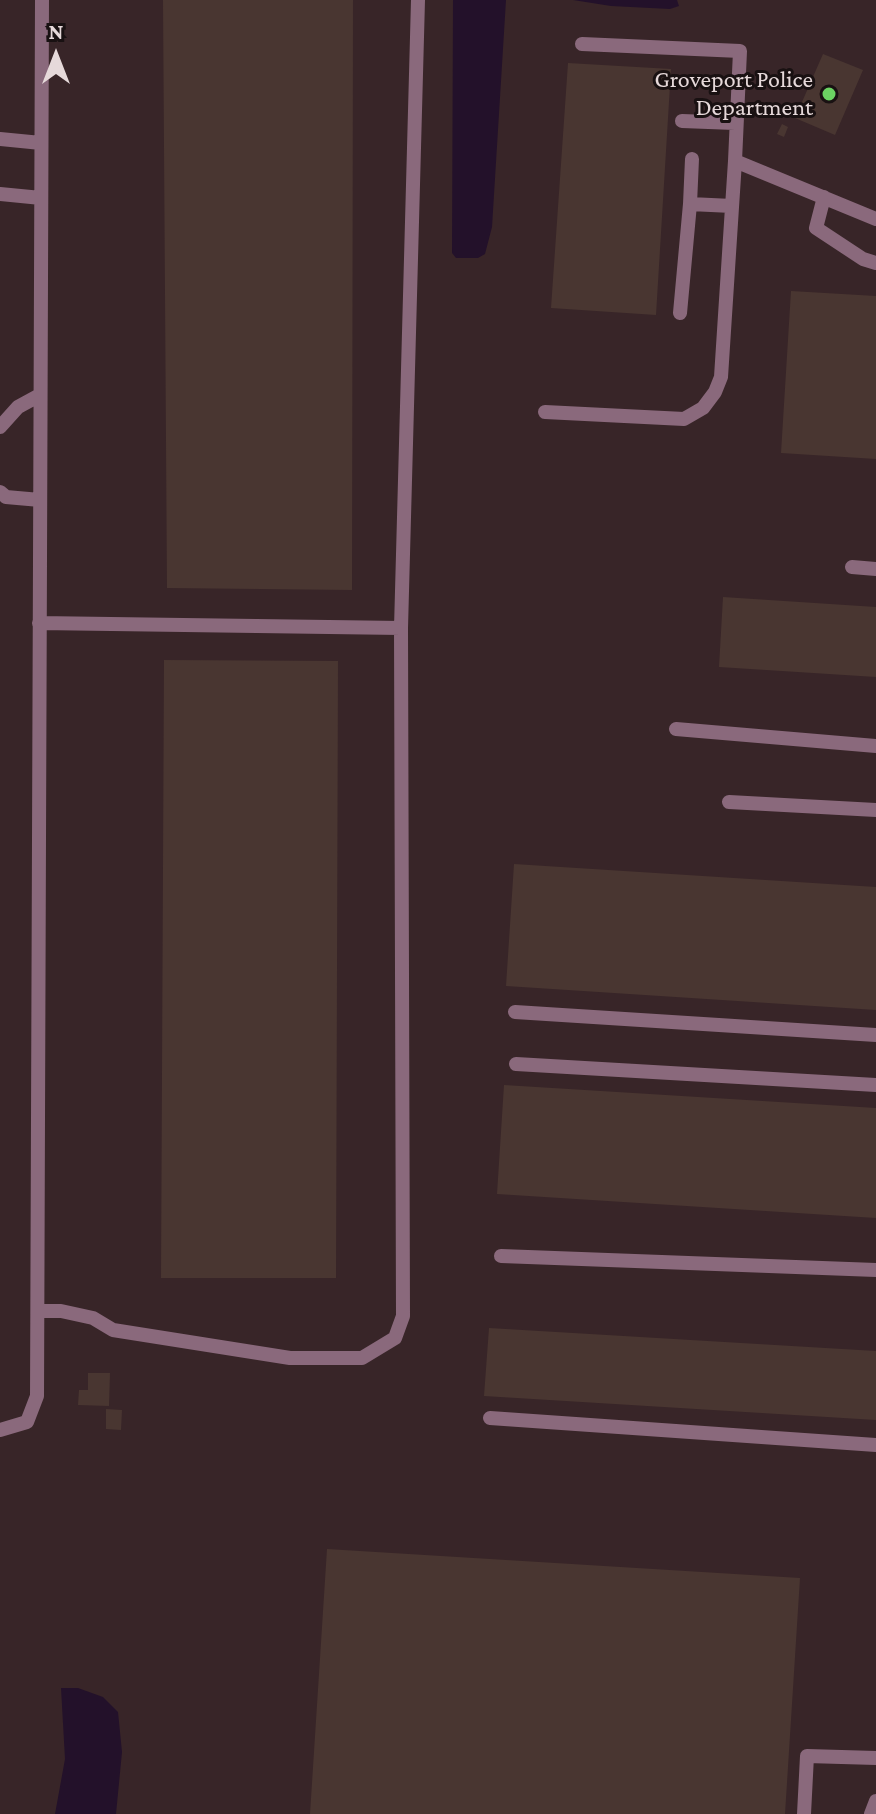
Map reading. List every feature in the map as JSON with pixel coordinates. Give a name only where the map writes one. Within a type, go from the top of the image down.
[{"type":"street","points":[[0,1430],[27,1422],[35,1410],[37,1396],[42,0]]},
{"type":"street","points":[[38,1311],[61,1311],[93,1318],[113,1330],[290,1358],[362,1358],[395,1338],[403,1316],[401,628],[418,0]]},
{"type":"street","points":[[545,412],[684,419],[703,408],[721,377],[740,51],[582,44]]},
{"type":"street","points":[[682,121],[735,123]]},
{"type":"street","points":[[0,139],[41,143]]},
{"type":"street","points":[[680,313],[692,159]]},
{"type":"street","points":[[735,161],[876,219]]},
{"type":"street","points":[[0,194],[41,198]]},
{"type":"street","points":[[824,197],[816,228],[863,259],[876,263]]},
{"type":"street","points":[[690,204],[732,206]]},
{"type":"street","points":[[0,427],[18,407],[40,395]]},
{"type":"street","points":[[0,492],[6,497],[40,500]]},
{"type":"street","points":[[852,567],[876,569]]},
{"type":"street","points":[[39,623],[401,628]]},
{"type":"street","points":[[676,729],[876,746]]},
{"type":"street","points":[[729,802],[876,810]]},
{"type":"street","points":[[515,1012],[876,1035]]},
{"type":"street","points":[[516,1064],[876,1085]]},
{"type":"street","points":[[501,1256],[876,1270]]},
{"type":"street","points":[[490,1418],[876,1445]]},
{"type":"street","points":[[804,1814],[807,1756],[876,1758]]},
{"type":"street","points":[[871,1814],[876,1801]]},
{"type":"shaded area","points":[[453,0],[506,0],[492,227],[485,254],[478,258],[456,258],[452,253]]},
{"type":"shaded area","points":[[573,0],[677,0],[679,6],[670,9],[611,6]]},
{"type":"shaded area","points":[[61,1688],[78,1688],[103,1697],[118,1712],[122,1752],[116,1814],[55,1814],[65,1759]]},
{"type":"building","points":[[163,0],[353,0],[352,590],[167,588]]},
{"type":"building","name":"Groveport Police Department","points":[[823,54],[863,70],[835,135],[795,118]]},
{"type":"building","points":[[568,63],[671,69],[656,315],[551,308]]},
{"type":"building","points":[[782,124],[788,127],[784,137],[777,134]]},
{"type":"building","points":[[791,291],[876,296],[876,459],[781,453]]},
{"type":"building","points":[[723,597],[876,607],[876,677],[719,667]]},
{"type":"building","points":[[164,660],[338,661],[336,1278],[161,1278]]},
{"type":"building","points":[[514,864],[876,887],[876,1010],[506,986]]},
{"type":"building","points":[[504,1085],[876,1108],[876,1218],[497,1194]]},
{"type":"building","points":[[489,1328],[876,1351],[876,1420],[484,1396]]},
{"type":"building","points":[[88,1373],[110,1373],[109,1406],[78,1405],[79,1390],[88,1390]]},
{"type":"building","points":[[106,1409],[122,1410],[121,1430],[106,1429]]},
{"type":"building","points":[[327,1549],[800,1578],[785,1814],[310,1814]]},
{"type":"place","name":"Groveport Police Department","points":[[829,94]]}]
